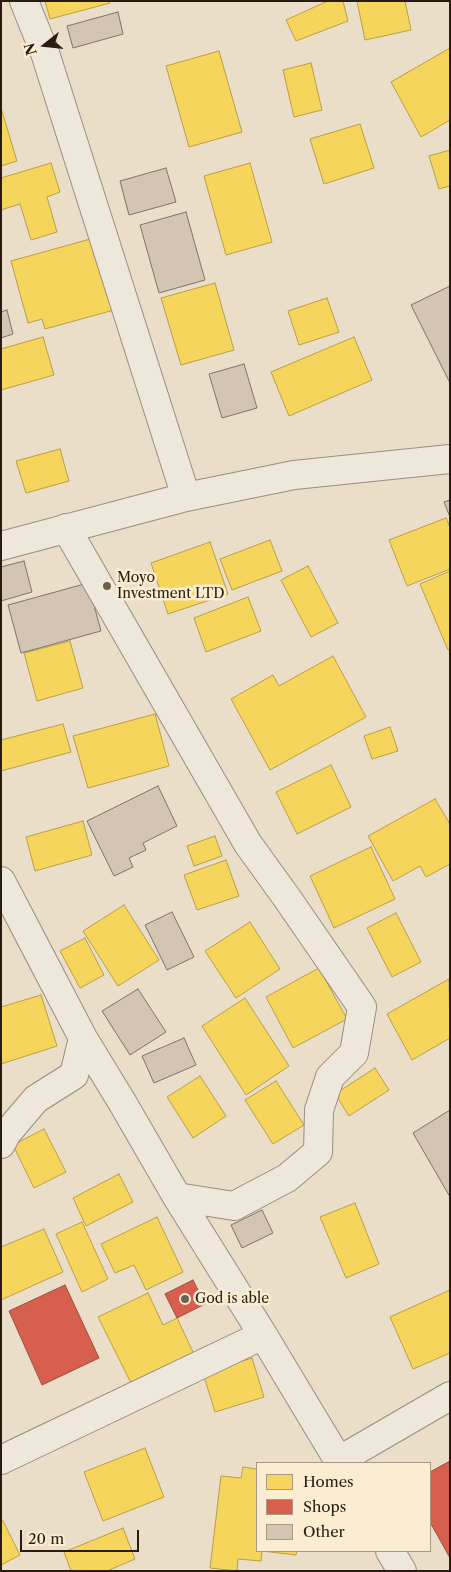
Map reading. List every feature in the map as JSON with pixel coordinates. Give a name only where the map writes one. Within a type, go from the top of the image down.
[{"type":"street","points":[[24,1],[44,54],[186,497]]},
{"type":"street","points":[[1,546],[186,497],[294,475],[450,459]]},
{"type":"street","points":[[66,528],[248,844],[362,1007],[354,1053],[330,1077],[319,1110],[318,1152],[287,1178],[234,1206],[177,1197]]},
{"type":"street","points":[[1,882],[83,1038],[177,1197],[339,1462],[450,1396]]},
{"type":"street","points":[[1,1144],[7,1133],[36,1099],[74,1075],[83,1038]]},
{"type":"street","points":[[1,1460],[263,1335]]},
{"type":"street","points":[[391,1552],[402,1571]]},
{"type":"building: Homes","points":[[45,1],[109,1],[110,3],[50,19]]},
{"type":"building: Homes","points":[[328,1],[343,1],[348,21],[296,41],[286,20]]},
{"type":"building: Homes","points":[[357,1],[405,1],[411,30],[365,40]]},
{"type":"building: Homes","points":[[450,48],[450,120],[421,137],[391,82]]},
{"type":"building: Homes","points":[[219,51],[242,132],[189,147],[166,66]]},
{"type":"building: Homes","points":[[311,63],[322,110],[294,117],[283,70]]},
{"type":"building: Homes","points":[[1,108],[17,161],[1,166]]},
{"type":"building: Homes","points":[[360,124],[374,168],[324,184],[310,139]]},
{"type":"building: Homes","points":[[450,150],[450,186],[439,189],[429,156]]},
{"type":"building: Homes","points":[[51,163],[60,192],[47,197],[57,232],[31,240],[20,204],[1,210],[1,178]]},
{"type":"building: Homes","points":[[250,163],[272,242],[226,255],[204,176]]},
{"type":"building: Homes","points":[[94,238],[114,310],[45,329],[42,319],[28,323],[11,261]]},
{"type":"building: Homes","points":[[215,283],[234,350],[181,365],[161,298]]},
{"type":"building: Homes","points":[[327,298],[339,332],[299,345],[288,311]]},
{"type":"building: Homes","points":[[43,337],[54,375],[1,390],[1,349]]},
{"type":"building: Homes","points":[[354,337],[372,380],[289,416],[271,372]]},
{"type":"building: Homes","points":[[60,449],[69,481],[26,493],[16,461]]},
{"type":"building: Homes","points":[[446,518],[450,527],[450,569],[407,586],[389,540]]},
{"type":"building: Homes","points":[[270,540],[282,571],[232,590],[220,559]]},
{"type":"building: Homes","points":[[210,542],[228,594],[168,614],[151,563]]},
{"type":"building: Homes","points":[[308,566],[338,623],[311,637],[281,580]]},
{"type":"building: Homes","points":[[450,571],[450,649],[448,650],[420,584]]},
{"type":"building: Homes","points":[[248,597],[261,631],[206,652],[194,618]]},
{"type":"building: Homes","points":[[70,641],[83,688],[37,701],[24,653]]},
{"type":"building: Homes","points":[[333,656],[366,717],[270,770],[231,699],[273,675],[279,686]]},
{"type":"building: Homes","points":[[155,714],[169,766],[88,788],[73,736]]},
{"type":"building: Homes","points":[[63,724],[71,752],[1,771],[1,740]]},
{"type":"building: Homes","points":[[390,727],[398,751],[372,759],[364,736]]},
{"type":"building: Homes","points":[[331,765],[351,807],[297,834],[276,792]]},
{"type":"building: Homes","points":[[435,799],[450,824],[450,864],[426,877],[420,866],[393,881],[368,836]]},
{"type":"building: Homes","points":[[83,821],[92,855],[35,871],[26,837]]},
{"type":"building: Homes","points":[[215,836],[222,856],[194,866],[187,846]]},
{"type":"building: Homes","points":[[371,847],[395,899],[334,928],[310,876]]},
{"type":"building: Homes","points":[[226,860],[239,896],[197,910],[184,875]]},
{"type":"building: Homes","points":[[124,905],[159,960],[118,986],[83,931]]},
{"type":"building: Homes","points":[[396,913],[421,962],[392,977],[367,928]]},
{"type":"building: Homes","points":[[250,922],[280,969],[236,998],[205,951]]},
{"type":"building: Homes","points":[[85,938],[104,975],[80,988],[60,951]]},
{"type":"building: Homes","points":[[319,968],[347,1019],[293,1048],[266,997]]},
{"type":"building: Homes","points":[[449,979],[450,1038],[412,1060],[387,1014]]},
{"type":"building: Homes","points":[[41,995],[57,1046],[1,1064],[1,1007]]},
{"type":"building: Homes","points":[[245,998],[289,1066],[246,1095],[202,1026]]},
{"type":"building: Homes","points":[[375,1068],[389,1090],[349,1116],[335,1094]]},
{"type":"building: Homes","points":[[200,1076],[226,1116],[193,1138],[167,1097]]},
{"type":"building: Homes","points":[[276,1081],[304,1125],[273,1144],[245,1100]]},
{"type":"building: Homes","points":[[44,1129],[66,1172],[34,1188],[13,1145]]},
{"type":"building: Homes","points":[[119,1174],[133,1202],[86,1226],[73,1198]]},
{"type":"building: Homes","points":[[355,1203],[379,1264],[346,1278],[320,1217]]},
{"type":"building: Homes","points":[[157,1217],[183,1272],[146,1290],[134,1265],[115,1273],[101,1244]]},
{"type":"building: Homes","points":[[82,1222],[108,1279],[82,1292],[56,1234]]},
{"type":"building: Homes","points":[[44,1229],[63,1272],[1,1300],[1,1247]]},
{"type":"building: Homes","points":[[450,1290],[450,1353],[413,1369],[390,1317]]},
{"type":"building: Homes","points":[[148,1293],[163,1325],[177,1318],[194,1354],[132,1385],[98,1317]]},
{"type":"building: Homes","points":[[252,1358],[264,1397],[215,1412],[203,1373]]},
{"type":"building: Homes","points":[[145,1448],[164,1497],[103,1521],[84,1472]]},
{"type":"building: Homes","points":[[243,1467],[256,1469],[256,1552],[262,1552],[261,1561],[238,1559],[237,1571],[210,1568],[221,1476],[241,1478]]},
{"type":"building: Homes","points":[[3,1521],[20,1555],[1,1565],[1,1522]]},
{"type":"building: Homes","points":[[123,1528],[135,1559],[107,1571],[71,1571],[64,1552]]},
{"type":"building: Homes","points":[[270,1552],[297,1552],[296,1555]]},
{"type":"building: Shops","name":"God is able","points":[[193,1280],[205,1304],[177,1318],[165,1294]]},
{"type":"building: Shops","points":[[65,1285],[99,1358],[42,1385],[9,1311]]},
{"type":"building: Shops","points":[[450,1461],[450,1558],[431,1524],[431,1471]]},
{"type":"building: Other","points":[[118,12],[123,34],[73,48],[67,26]]},
{"type":"building: Other","points":[[166,168],[176,202],[129,215],[120,181]]},
{"type":"building: Other","points":[[186,212],[205,280],[159,293],[140,225]]},
{"type":"building: Other","points":[[450,286],[450,383],[411,305]]},
{"type":"building: Other","points":[[7,310],[13,334],[1,338],[1,312]]},
{"type":"building: Other","points":[[244,364],[257,408],[222,418],[209,374]]},
{"type":"building: Other","points":[[450,500],[450,517],[444,502]]},
{"type":"building: Other","points":[[24,561],[32,592],[1,601],[1,567]]},
{"type":"building: Other","points":[[88,583],[101,631],[21,653],[8,605]]},
{"type":"building: Other","points":[[158,786],[177,826],[143,843],[146,850],[129,858],[133,867],[114,876],[87,821]]},
{"type":"building: Other","points":[[172,912],[194,957],[167,970],[145,925]]},
{"type":"building: Other","points":[[138,989],[166,1032],[130,1055],[102,1011]]},
{"type":"building: Other","points":[[184,1038],[196,1065],[154,1083],[142,1056]]},
{"type":"building: Other","points":[[450,1110],[450,1197],[413,1133]]},
{"type":"building: Other","points":[[262,1210],[273,1233],[242,1248],[231,1225]]},
{"type":"place","name":"Moyo Investment LTD","points":[[107,586]]},
{"type":"place","name":"God is able","points":[[185,1299]]}]
